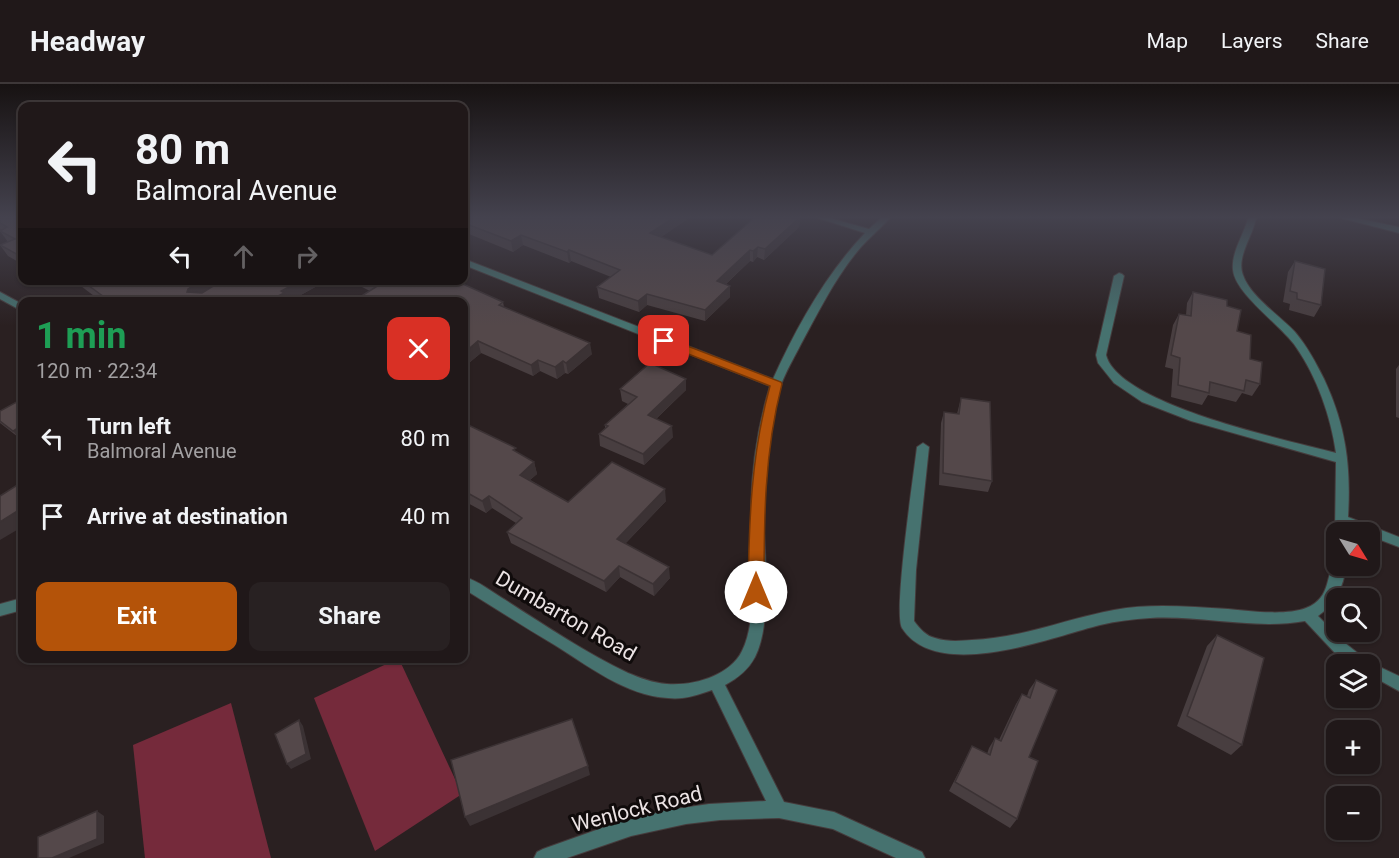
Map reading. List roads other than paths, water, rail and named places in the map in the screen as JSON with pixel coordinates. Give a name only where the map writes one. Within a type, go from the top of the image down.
[{"type":"street","name":"Dumbarton Road","points":[[468,584],[590,660],[627,679],[659,691],[690,690],[716,682],[739,667],[748,656],[753,642],[756,613],[760,462],[776,384],[835,274],[851,254]]},
{"type":"street","points":[[1239,254],[1238,274],[1245,288],[1302,345],[1318,375],[1340,440],[1344,490],[1342,522]]},
{"type":"street","points":[[468,264],[776,384]]},
{"type":"street","points":[[1119,276],[1101,355],[1103,363],[1118,381],[1146,399],[1177,411],[1341,459]]},
{"type":"street","points":[[0,294],[18,305]]},
{"type":"street","points":[[923,447],[909,570],[907,623],[922,640],[932,644],[962,647],[1004,644],[1120,615],[1150,612],[1280,618],[1307,614],[1325,602],[1335,588],[1337,576]]},
{"type":"street","points":[[1380,537],[1399,542]]},
{"type":"street","points":[[0,610],[18,605]]},
{"type":"street","points":[[1307,614],[1349,654]]},
{"type":"street","points":[[1380,674],[1399,684]]},
{"type":"street","points":[[716,682],[779,809],[834,821],[916,858]]},
{"type":"street","name":"Wenlock Road","points":[[543,858],[597,838],[685,815],[731,810],[779,809]]}]
